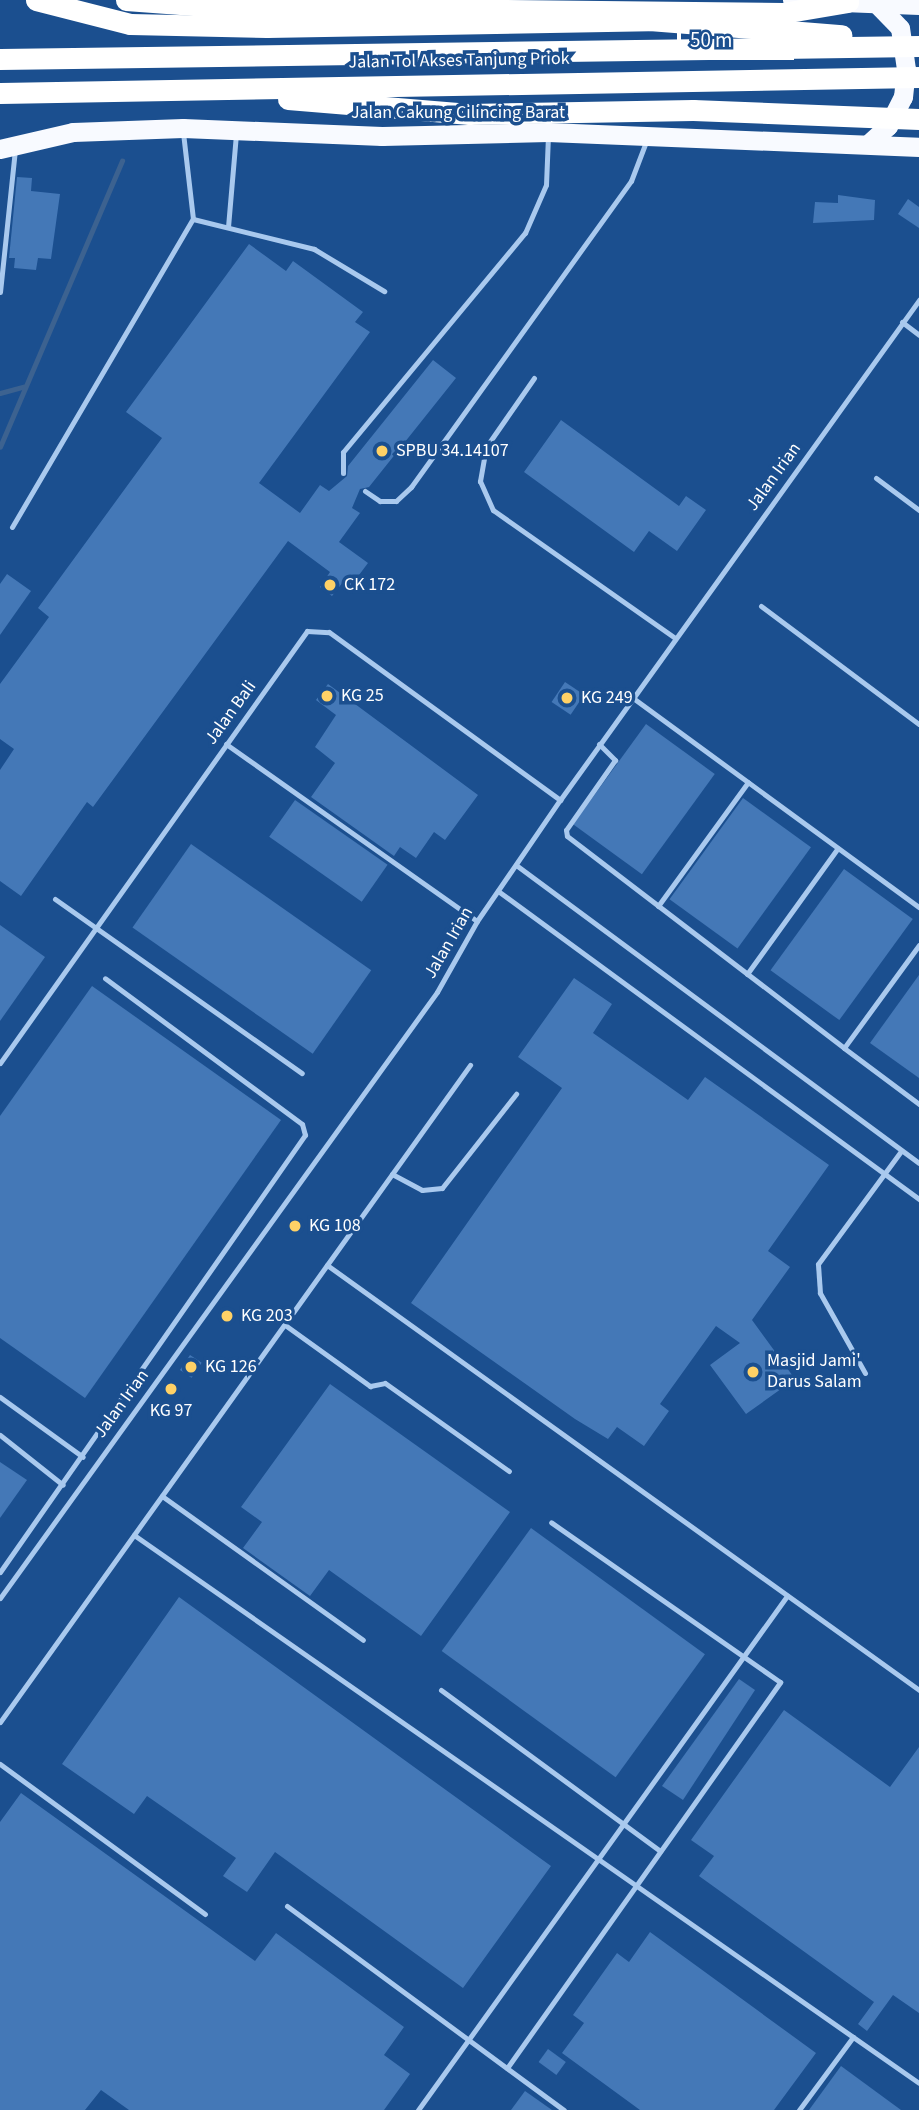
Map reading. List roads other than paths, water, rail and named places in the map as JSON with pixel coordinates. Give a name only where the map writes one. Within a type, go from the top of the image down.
[{"type":"highway","points":[[36,0],[103,21],[159,26],[649,20],[919,44]]},
{"type":"highway","points":[[792,0],[919,5]]},
{"type":"highway","points":[[130,1],[221,7],[783,13],[848,2]]},
{"type":"highway","points":[[868,144],[888,126],[898,106],[906,69],[900,28],[876,3]]},
{"type":"highway","name":"Jalan Tol Akses Tanjung Priok","points":[[0,59],[919,44]]},
{"type":"highway","name":"Jalan Tol Akses Tanjung Priok","points":[[1,94],[919,77]]},
{"type":"highway","points":[[174,89],[470,114],[693,110],[919,119]]},
{"type":"highway","name":"Jalan Cakung Cilincing Barat","points":[[8,146],[73,132],[382,136],[548,132],[919,146]]},
{"type":"lane","points":[[343,473],[343,452],[518,243],[546,186],[548,132]]},
{"type":"lane","points":[[12,527],[193,219],[184,135]]},
{"type":"lane","points":[[365,491],[380,501],[396,501],[411,487],[631,181],[649,135]]},
{"type":"lane","points":[[228,227],[236,136]]},
{"type":"lane","points":[[0,292],[8,146]]},
{"type":"lane","points":[[193,219],[314,249],[384,291]]},
{"type":"lane","name":"Jalan Irian","points":[[0,1598],[437,992],[477,920],[599,744],[919,300]]},
{"type":"lane","points":[[902,322],[919,335]]},
{"type":"lane","points":[[534,378],[486,447],[480,481],[493,510],[675,638]]},
{"type":"lane","points":[[876,478],[919,510]]},
{"type":"lane","points":[[761,606],[919,724]]},
{"type":"lane","name":"Jalan Bali","points":[[0,1063],[307,631],[320,628],[560,800]]},
{"type":"lane","points":[[633,698],[919,907]]},
{"type":"lane","points":[[226,744],[477,920]]},
{"type":"lane","points":[[599,744],[615,760],[566,830],[567,836],[919,1104]]},
{"type":"lane","points":[[659,906],[748,782]]},
{"type":"lane","points":[[747,974],[838,848]]},
{"type":"lane","points":[[516,865],[919,1163]]},
{"type":"lane","points":[[498,891],[919,1199]]},
{"type":"lane","points":[[55,899],[302,1073]]},
{"type":"lane","points":[[844,1048],[919,945]]},
{"type":"lane","points":[[0,1572],[83,1457],[305,1135],[302,1124],[105,978]]},
{"type":"lane","points":[[0,1722],[470,1065]]},
{"type":"lane","points":[[392,1174],[422,1190],[442,1188],[516,1094]]},
{"type":"lane","points":[[866,1373],[820,1293],[818,1264],[901,1151]]},
{"type":"lane","points":[[327,1265],[919,1690]]},
{"type":"lane","points":[[285,1325],[370,1386],[385,1383],[509,1471]]},
{"type":"lane","points":[[0,1397],[83,1457]]},
{"type":"lane","points":[[0,1435],[63,1485]]},
{"type":"lane","points":[[162,1496],[363,1640]]},
{"type":"lane","points":[[507,2068],[780,1682],[551,1522]]},
{"type":"lane","points":[[134,1535],[919,2082]]},
{"type":"lane","points":[[418,2110],[787,1595]]},
{"type":"lane","points":[[441,1690],[660,1851]]},
{"type":"lane","points":[[0,1764],[205,1914]]},
{"type":"lane","points":[[287,1906],[564,2110]]},
{"type":"lane","points":[[799,2110],[853,2037]]},
{"type":"waterway","points":[[0,447],[122,161]]},
{"type":"waterway","points":[[0,393],[23,387]]},
{"type":"place","name":"SPBU 34.14107","points":[[382,451]]},
{"type":"place","name":"CK 172","points":[[330,585]]},
{"type":"place","name":"KG 25","points":[[327,696]]},
{"type":"place","name":"KG 249","points":[[567,698]]},
{"type":"place","name":"KG 108","points":[[295,1226]]},
{"type":"place","name":"KG 203","points":[[227,1316]]},
{"type":"place","name":"KG 126","points":[[191,1367]]},
{"type":"place","name":"Masjid Jami' Darus Salam","points":[[753,1372]]},
{"type":"place","name":"KG 97","points":[[171,1389]]}]
